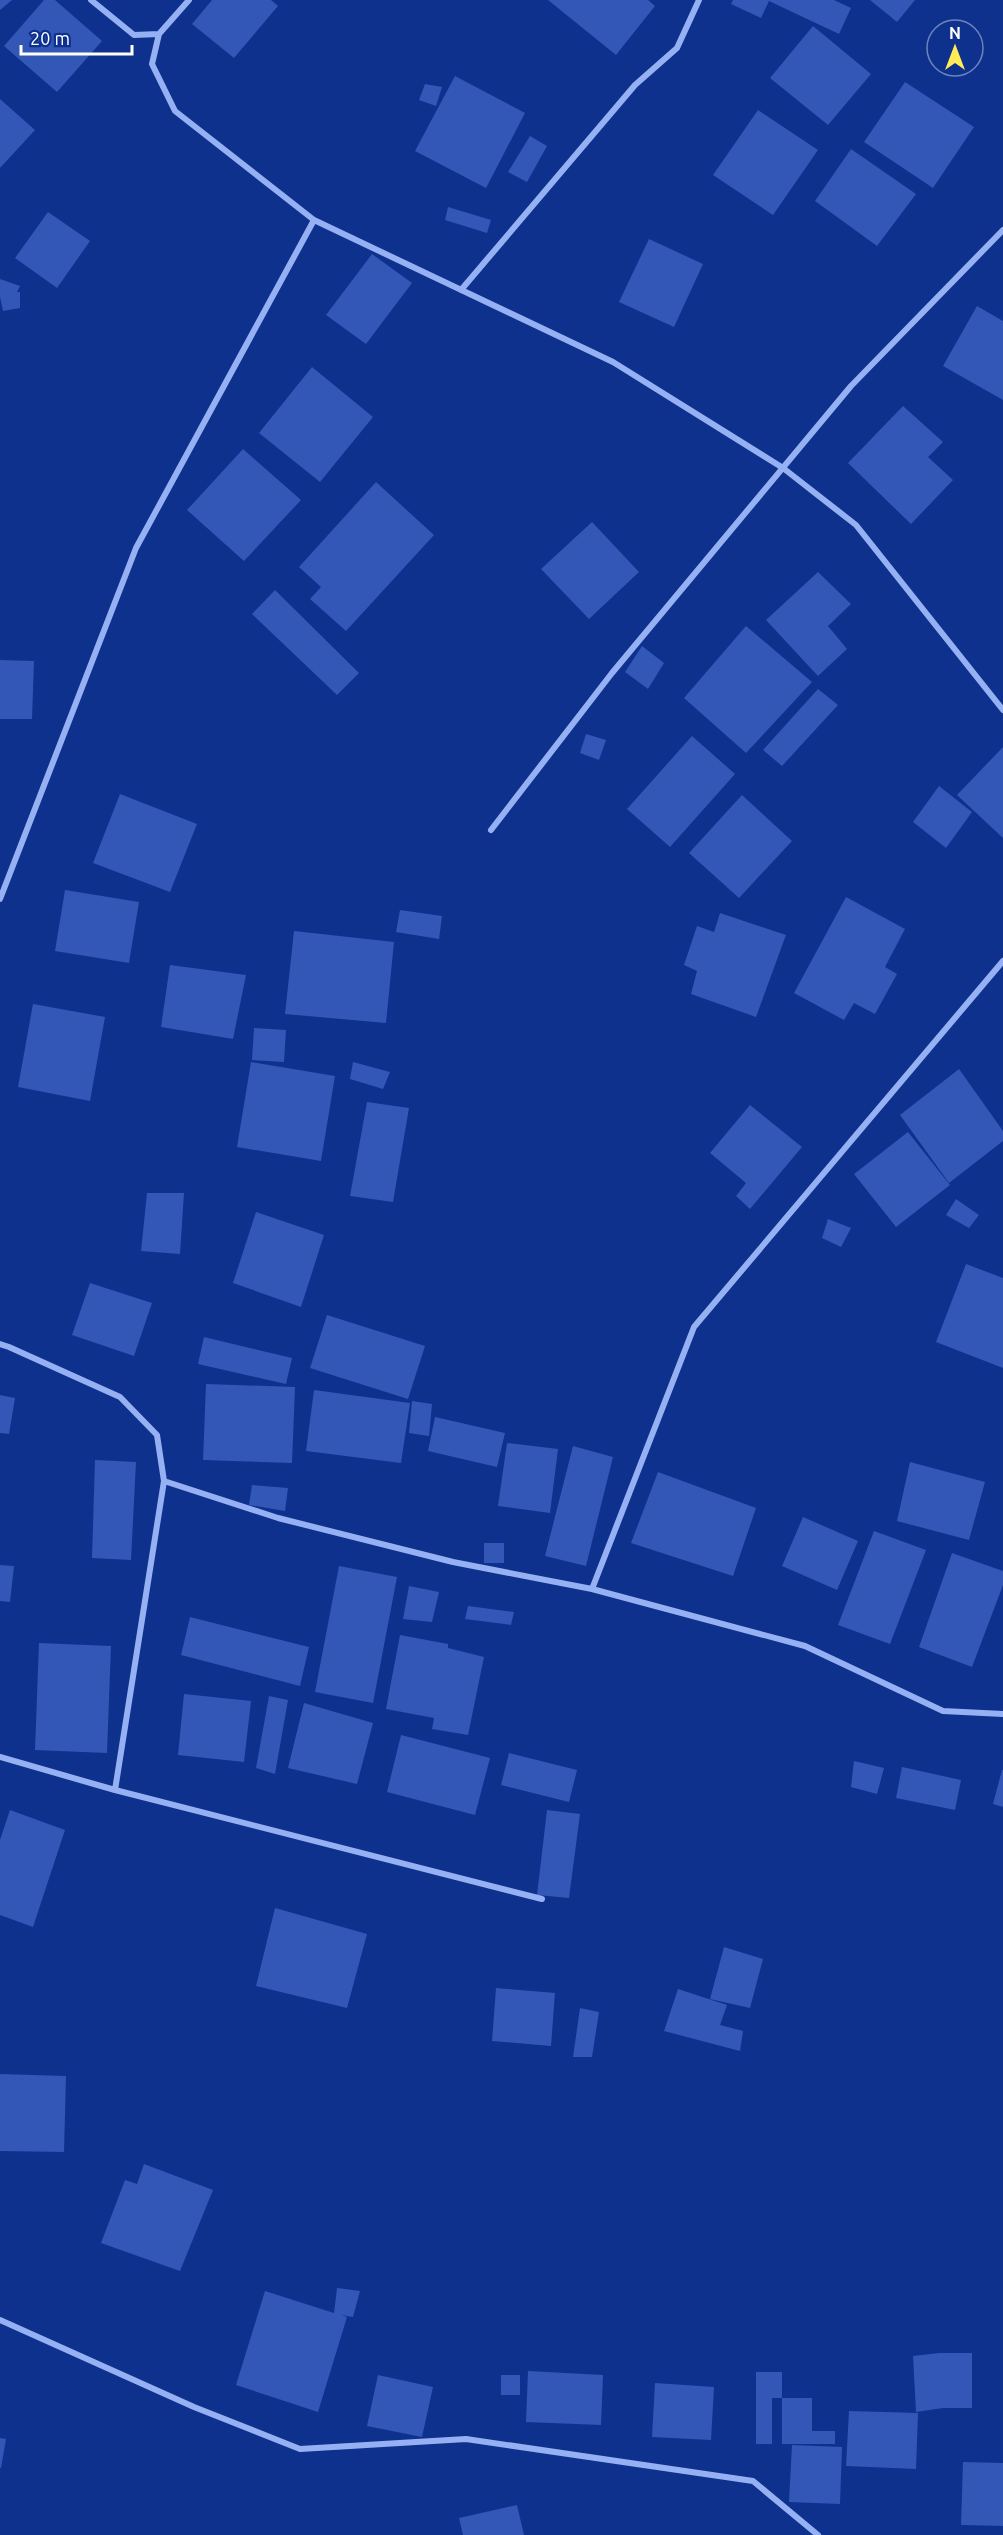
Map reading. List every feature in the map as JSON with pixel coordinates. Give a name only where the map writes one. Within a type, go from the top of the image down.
[{"type":"street","points":[[91,0],[134,35],[159,34]]},
{"type":"street","points":[[189,0],[159,34],[152,64],[175,111],[314,220],[613,363],[783,468],[856,525],[1003,710]]},
{"type":"street","points":[[461,290],[635,85],[676,48],[699,0]]},
{"type":"street","points":[[0,899],[136,548],[314,220]]},
{"type":"street","points":[[491,830],[612,673],[851,386],[1003,230]]},
{"type":"street","points":[[592,1589],[694,1327],[1003,961]]},
{"type":"street","points":[[0,1344],[120,1397],[157,1434],[164,1481],[115,1790]]},
{"type":"street","points":[[164,1481],[289,1521],[453,1562],[592,1589],[805,1646],[942,1711],[1003,1714]]},
{"type":"street","points":[[0,1757],[115,1790],[542,1899]]},
{"type":"street","points":[[0,2320],[194,2407],[300,2449],[465,2439],[753,2481],[818,2535]]},
{"type":"building","points":[[0,0],[12,0],[0,10]]},
{"type":"building","points":[[44,0],[55,0],[102,41],[57,92],[4,46]]},
{"type":"building","points":[[212,0],[271,0],[278,6],[234,58],[192,24]]},
{"type":"building","points":[[548,0],[648,0],[655,6],[616,55]]},
{"type":"building","points":[[733,0],[834,0],[851,8],[839,34],[769,1],[761,18],[731,4]]},
{"type":"building","points":[[870,0],[915,0],[897,22]]},
{"type":"building","points":[[813,26],[871,74],[828,125],[770,78]]},
{"type":"building","points":[[455,76],[525,113],[486,188],[415,151]]},
{"type":"building","points":[[905,82],[974,127],[933,188],[864,142]]},
{"type":"building","points":[[425,84],[442,87],[436,106],[419,100]]},
{"type":"building","points":[[0,99],[35,130],[0,168]]},
{"type":"building","points":[[758,110],[818,150],[773,215],[713,175]]},
{"type":"building","points":[[530,136],[547,146],[527,182],[508,172]]},
{"type":"building","points":[[851,149],[916,194],[877,246],[815,201]]},
{"type":"building","points":[[448,207],[491,220],[487,233],[445,220]]},
{"type":"building","points":[[48,212],[90,241],[57,288],[15,258]]},
{"type":"building","points":[[649,239],[703,264],[674,327],[619,302]]},
{"type":"building","points":[[372,254],[412,283],[366,344],[326,315]]},
{"type":"building","points":[[0,279],[20,286],[17,292],[20,292],[20,308],[3,311]]},
{"type":"building","points":[[977,306],[1003,321],[1003,400],[943,366]]},
{"type":"building","points":[[312,367],[373,417],[320,482],[259,433]]},
{"type":"building","points":[[903,406],[943,442],[928,457],[953,480],[911,524],[848,463]]},
{"type":"building","points":[[243,449],[301,500],[244,561],[187,510]]},
{"type":"building","points":[[376,482],[434,535],[346,631],[310,599],[321,587],[299,567]]},
{"type":"building","points":[[592,522],[639,572],[589,619],[541,569]]},
{"type":"building","points":[[818,572],[851,604],[828,626],[847,649],[818,676],[766,620]]},
{"type":"building","points":[[275,590],[359,673],[337,695],[252,614]]},
{"type":"building","points":[[746,626],[812,682],[746,753],[684,698]]},
{"type":"building","points":[[642,646],[664,663],[648,689],[625,672]]},
{"type":"building","points":[[0,660],[34,661],[32,719],[0,719]]},
{"type":"building","points":[[818,689],[838,705],[782,766],[763,750]]},
{"type":"building","points":[[586,734],[606,740],[599,760],[580,753]]},
{"type":"building","points":[[692,736],[735,774],[670,847],[627,809]]},
{"type":"building","points":[[1003,747],[1003,838],[957,795]]},
{"type":"building","points":[[939,786],[972,812],[946,848],[913,822]]},
{"type":"building","points":[[120,794],[197,824],[170,892],[93,863]]},
{"type":"building","points":[[742,795],[792,841],[739,898],[689,853]]},
{"type":"building","points":[[65,890],[139,902],[129,963],[55,951]]},
{"type":"building","points":[[846,897],[905,929],[885,967],[897,974],[875,1014],[854,1003],[844,1020],[794,993]]},
{"type":"building","points":[[400,910],[442,916],[439,939],[396,932]]},
{"type":"building","points":[[720,913],[786,935],[756,1017],[691,994],[697,971],[684,965],[697,926],[714,932]]},
{"type":"building","points":[[294,931],[394,942],[386,1023],[285,1014]]},
{"type":"building","points":[[170,965],[246,975],[233,1039],[161,1027]]},
{"type":"building","points":[[33,1004],[105,1017],[90,1101],[18,1087]]},
{"type":"building","points":[[254,1028],[286,1030],[284,1062],[252,1060]]},
{"type":"building","points":[[251,1062],[335,1076],[321,1161],[237,1147]]},
{"type":"building","points":[[353,1062],[390,1072],[383,1089],[350,1079]]},
{"type":"building","points":[[959,1069],[1003,1131],[1003,1141],[949,1183],[900,1115]]},
{"type":"building","points":[[367,1102],[409,1108],[393,1202],[350,1196]]},
{"type":"building","points":[[750,1105],[802,1147],[750,1209],[736,1196],[746,1183],[710,1153]]},
{"type":"building","points":[[908,1132],[950,1185],[896,1227],[854,1174]]},
{"type":"building","points":[[147,1193],[184,1193],[180,1254],[141,1251]]},
{"type":"building","points":[[956,1199],[979,1215],[969,1228],[946,1215]]},
{"type":"building","points":[[256,1212],[324,1235],[301,1307],[233,1283]]},
{"type":"building","points":[[828,1219],[851,1228],[841,1247],[822,1238]]},
{"type":"building","points":[[966,1264],[1003,1278],[1003,1368],[936,1342]]},
{"type":"building","points":[[90,1283],[152,1303],[134,1356],[72,1335]]},
{"type":"building","points":[[327,1315],[425,1346],[408,1399],[310,1368]]},
{"type":"building","points":[[204,1337],[292,1358],[286,1384],[198,1364]]},
{"type":"building","points":[[206,1384],[295,1387],[292,1463],[203,1460]]},
{"type":"building","points":[[314,1390],[410,1403],[401,1463],[306,1451]]},
{"type":"building","points":[[0,1395],[15,1398],[9,1434],[0,1433]]},
{"type":"building","points":[[412,1401],[432,1404],[429,1436],[409,1433]]},
{"type":"building","points":[[435,1417],[505,1433],[497,1467],[428,1451]]},
{"type":"building","points":[[507,1443],[558,1449],[550,1513],[498,1506]]},
{"type":"building","points":[[573,1446],[613,1457],[586,1566],[545,1556]]},
{"type":"building","points":[[95,1460],[136,1462],[131,1560],[92,1558]]},
{"type":"building","points":[[910,1462],[985,1482],[969,1540],[897,1521]]},
{"type":"building","points":[[658,1472],[756,1508],[733,1576],[631,1543]]},
{"type":"building","points":[[252,1485],[288,1488],[285,1511],[249,1505]]},
{"type":"building","points":[[803,1517],[858,1541],[837,1590],[782,1566]]},
{"type":"building","points":[[874,1531],[926,1550],[890,1644],[838,1625]]},
{"type":"building","points":[[484,1543],[504,1543],[504,1563],[484,1563]]},
{"type":"building","points":[[952,1553],[1003,1571],[1003,1585],[972,1667],[919,1647]]},
{"type":"building","points":[[0,1565],[14,1566],[10,1602],[0,1601]]},
{"type":"building","points":[[339,1566],[397,1577],[373,1703],[315,1692]]},
{"type":"building","points":[[409,1586],[439,1592],[432,1622],[403,1619]]},
{"type":"building","points":[[468,1606],[514,1612],[511,1625],[465,1619]]},
{"type":"building","points":[[190,1617],[309,1647],[300,1686],[181,1655]]},
{"type":"building","points":[[400,1635],[448,1644],[448,1648],[484,1657],[468,1735],[432,1729],[434,1718],[386,1709]]},
{"type":"building","points":[[39,1643],[111,1646],[107,1753],[35,1750]]},
{"type":"building","points":[[184,1694],[251,1701],[244,1762],[178,1755]]},
{"type":"building","points":[[269,1696],[288,1700],[275,1774],[256,1768]]},
{"type":"building","points":[[304,1703],[373,1723],[357,1784],[288,1768]]},
{"type":"building","points":[[401,1735],[490,1758],[475,1815],[387,1792]]},
{"type":"building","points":[[509,1753],[577,1770],[569,1802],[501,1785]]},
{"type":"building","points":[[854,1761],[884,1768],[877,1794],[851,1787]]},
{"type":"building","points":[[902,1767],[961,1780],[955,1810],[896,1798]]},
{"type":"building","points":[[1003,1770],[1003,1807],[993,1804]]},
{"type":"building","points":[[10,1810],[65,1830],[33,1927],[0,1915],[0,1840]]},
{"type":"building","points":[[547,1810],[580,1814],[569,1898],[537,1895]]},
{"type":"building","points":[[275,1908],[367,1934],[347,2008],[256,1986]]},
{"type":"building","points":[[724,1947],[763,1959],[750,2008],[710,1999]]},
{"type":"building","points":[[496,1988],[555,1993],[551,2046],[492,2041]]},
{"type":"building","points":[[678,1989],[727,2005],[720,2025],[743,2031],[740,2051],[664,2031]]},
{"type":"building","points":[[580,2008],[599,2012],[592,2057],[573,2057]]},
{"type":"building","points":[[0,2074],[66,2076],[64,2152],[0,2151]]},
{"type":"building","points":[[144,2164],[213,2190],[180,2271],[101,2243],[125,2180],[137,2184]]},
{"type":"building","points":[[337,2288],[360,2291],[353,2317],[341,2315],[347,2317],[318,2412],[236,2385],[265,2291],[334,2313]]},
{"type":"building","points":[[972,2353],[972,2408],[943,2408],[916,2412],[913,2356]]},
{"type":"building","points":[[528,2371],[603,2375],[601,2425],[526,2422]]},
{"type":"building","points":[[756,2372],[782,2372],[782,2398],[772,2398],[772,2444],[756,2444]]},
{"type":"building","points":[[378,2375],[433,2387],[422,2437],[367,2426]]},
{"type":"building","points":[[501,2375],[520,2375],[520,2395],[501,2395]]},
{"type":"building","points":[[655,2383],[714,2387],[711,2440],[652,2437]]},
{"type":"building","points":[[782,2398],[812,2398],[812,2431],[835,2431],[835,2444],[782,2444]]},
{"type":"building","points":[[849,2411],[918,2413],[916,2469],[846,2466]]},
{"type":"building","points":[[0,2438],[6,2439],[1,2468],[0,2468]]},
{"type":"building","points":[[792,2445],[842,2447],[840,2504],[789,2502]]},
{"type":"building","points":[[963,2462],[1003,2463],[1003,2526],[961,2525]]},
{"type":"building","points":[[517,2505],[524,2535],[463,2535],[459,2518]]}]
